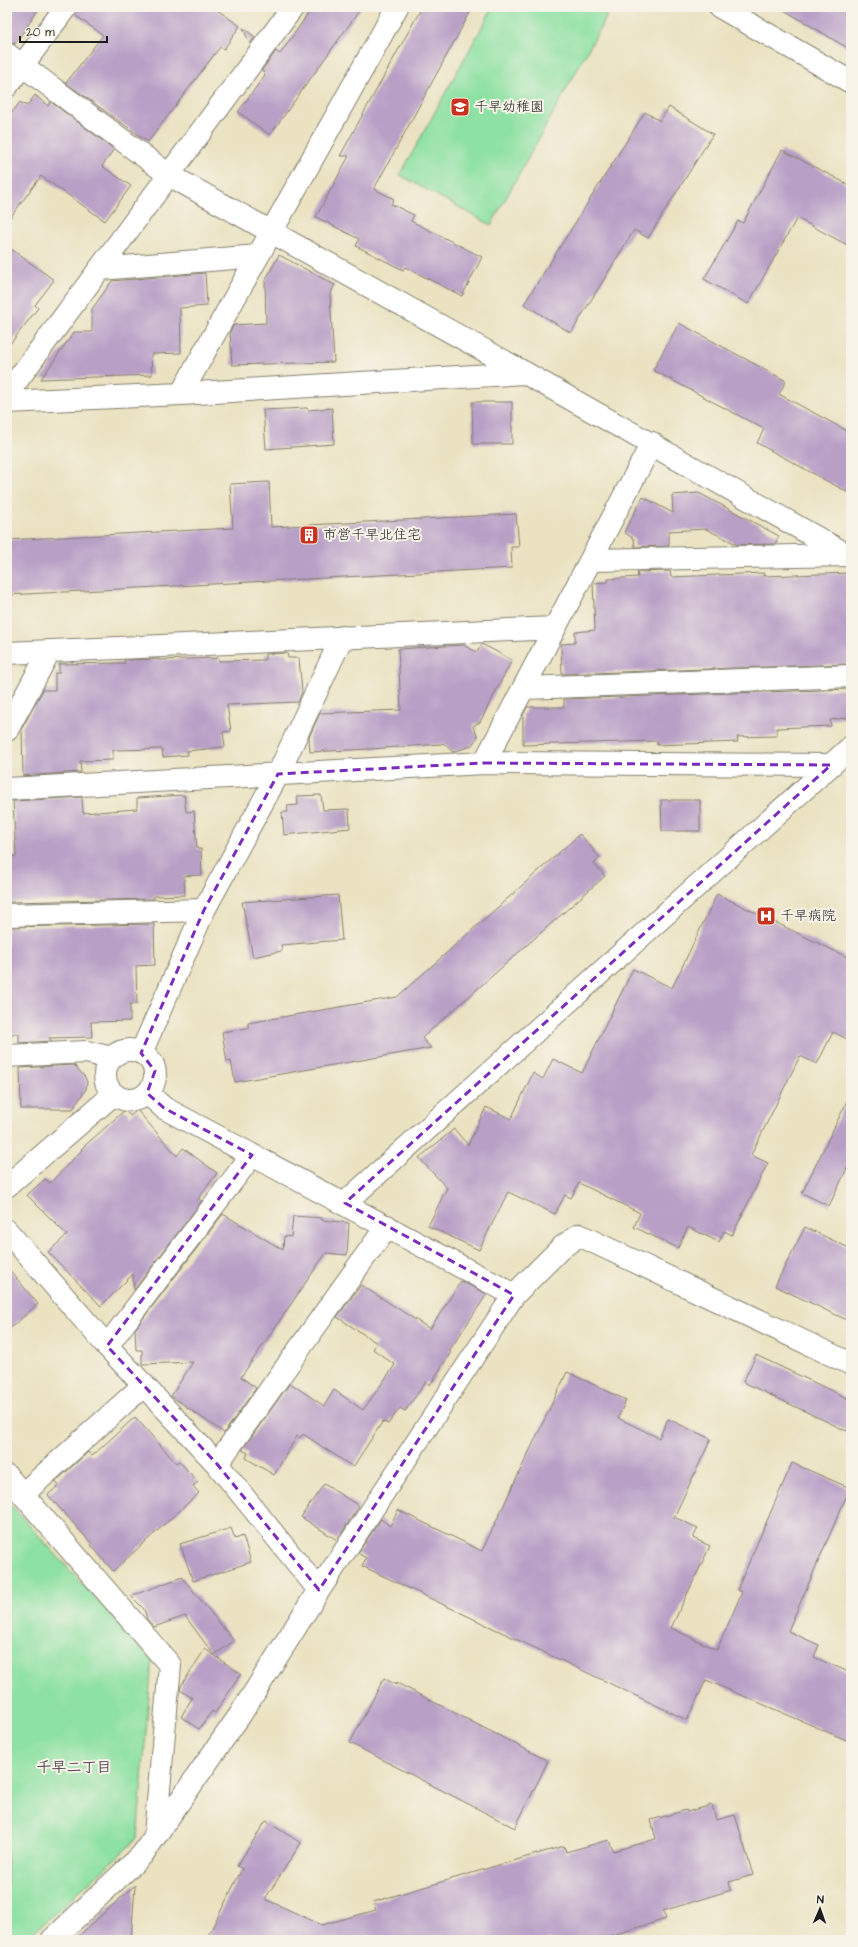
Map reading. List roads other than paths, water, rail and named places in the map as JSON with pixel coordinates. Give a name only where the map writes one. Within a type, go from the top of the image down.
[{"type":"street","points":[[7,86],[15,59],[66,7]]},
{"type":"street","points":[[10,382],[100,269],[293,7]]},
{"type":"street","points":[[181,394],[397,7]]},
{"type":"street","points":[[720,7],[851,82]]},
{"type":"street","points":[[15,59],[169,175],[652,443],[849,556]]},
{"type":"street","points":[[100,269],[258,256]]},
{"type":"street","points":[[7,402],[181,394],[525,373]]},
{"type":"street","points":[[484,763],[652,443]]},
{"type":"street","points":[[590,560],[849,556]]},
{"type":"street","points":[[7,653],[554,628]]},
{"type":"street","points":[[141,1053],[204,910],[278,774],[342,638]]},
{"type":"street","points":[[7,730],[49,652]]},
{"type":"street","points":[[524,688],[851,676]]},
{"type":"street","points":[[345,1203],[851,747]]},
{"type":"street","points":[[7,789],[484,763],[831,764]]},
{"type":"street","points":[[7,915],[204,910]]},
{"type":"street","points":[[126,1051],[141,1053],[148,1058],[155,1071],[152,1087],[147,1093],[134,1100],[127,1100],[114,1094],[106,1080],[105,1072],[112,1058],[118,1053],[126,1051]]},
{"type":"street","points":[[7,1056],[86,1052],[112,1058]]},
{"type":"street","points":[[147,1093],[164,1108],[514,1294]]},
{"type":"street","points":[[7,1186],[114,1094]]},
{"type":"street","points":[[107,1346],[252,1155]]},
{"type":"street","points":[[217,1464],[387,1226]]},
{"type":"street","points":[[7,1232],[107,1346],[217,1464],[319,1590]]},
{"type":"street","points":[[52,1940],[142,1855],[240,1715],[319,1590],[514,1294],[561,1248],[580,1235],[851,1364]]},
{"type":"street","points":[[23,1494],[144,1385]]},
{"type":"street","points":[[7,1476],[170,1665],[155,1837]]},
{"type":"place","name":"千早幼稚園","points":[[460,107]]},
{"type":"place","name":"市営千早北住宅","points":[[309,535]]},
{"type":"place","name":"千早病院","points":[[766,916]]},
{"type":"district","name":"千早二丁目","points":[[74,1767]]}]
